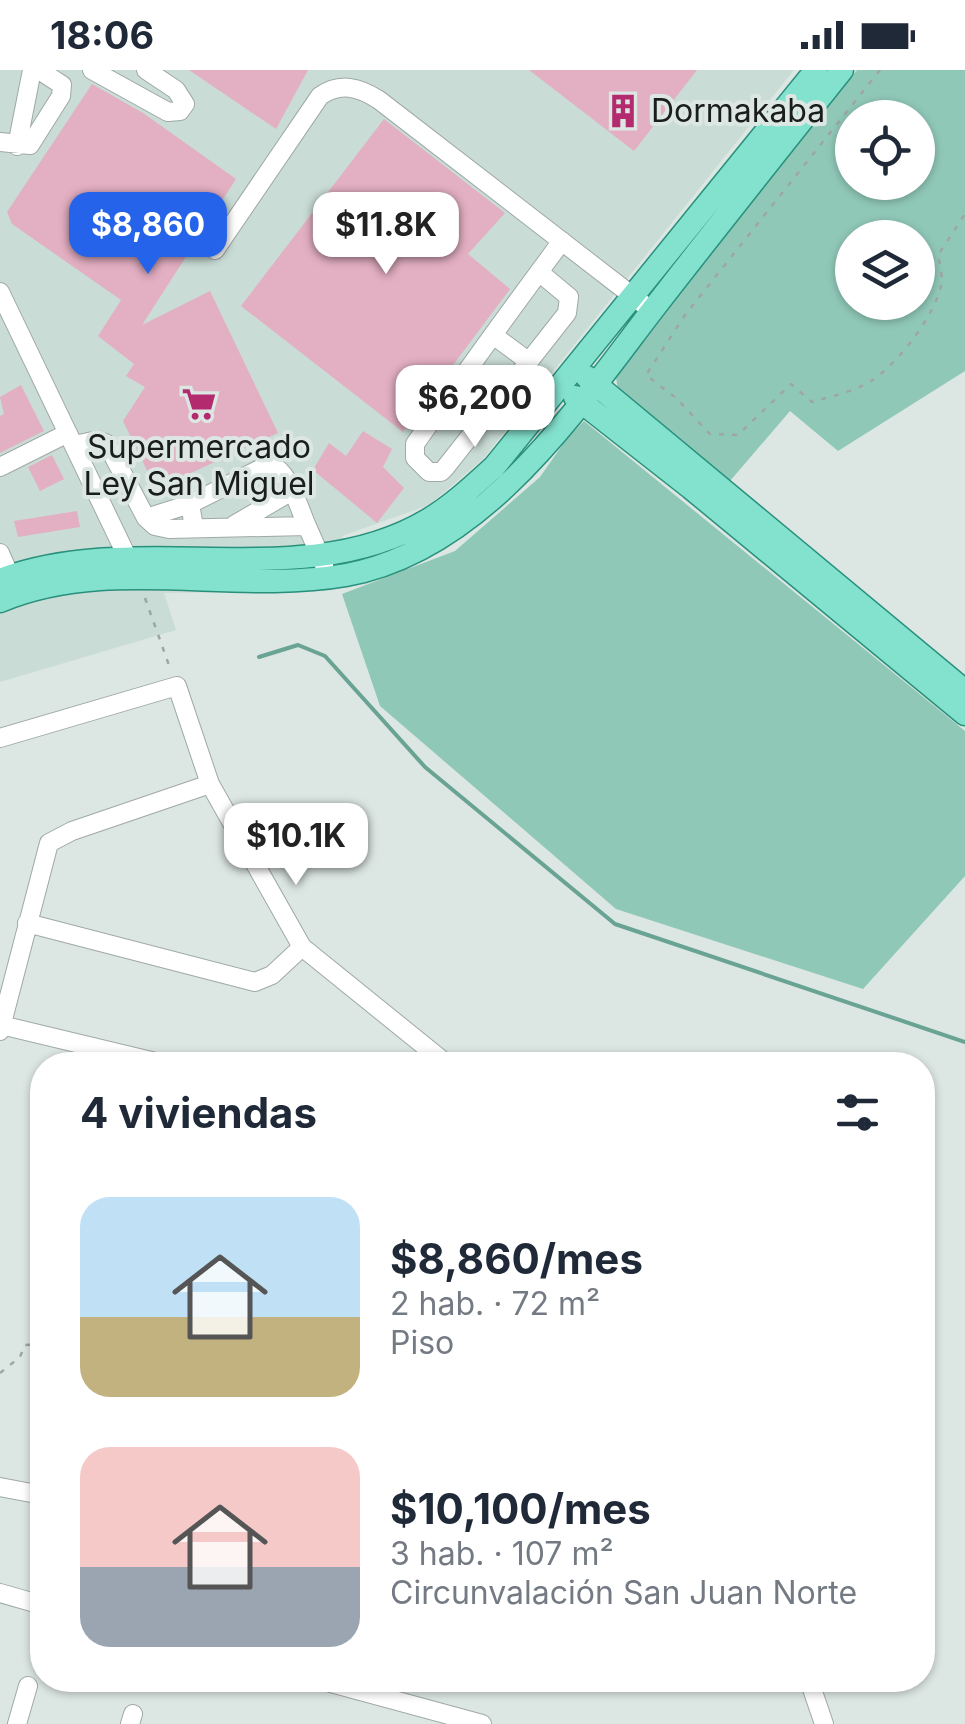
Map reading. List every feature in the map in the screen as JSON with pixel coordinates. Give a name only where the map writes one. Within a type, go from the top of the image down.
[{"type":"main road","points":[[7,588],[84,561],[127,556],[369,570],[435,542],[492,498],[591,394],[643,304],[816,70]]},
{"type":"main road","points":[[7,588],[138,578],[291,580],[426,522],[494,468],[568,376],[643,304],[842,70]]},
{"type":"main road","points":[[568,376],[965,691]]},
{"type":"main road","points":[[697,480],[965,714]]},
{"type":"street","points":[[36,70],[60,83],[64,89],[32,143],[8,144],[36,70]]},
{"type":"street","points":[[92,70],[168,112],[180,111],[185,104],[182,96],[146,70]]},
{"type":"street","points":[[216,250],[309,110],[320,96],[343,86],[379,100],[643,304]]},
{"type":"street","points":[[539,272],[569,296],[570,304],[445,468],[429,472],[415,458],[414,444],[539,272],[562,241]]},
{"type":"street","points":[[0,292],[138,578]]},
{"type":"street","points":[[494,334],[528,361]]},
{"type":"street","points":[[0,467],[71,439],[98,440],[110,448],[146,518],[155,526],[307,526]]},
{"type":"street","points":[[146,518],[190,504],[270,464],[281,470],[325,566]]},
{"type":"street","points":[[234,526],[292,491]]},
{"type":"street","points":[[190,504],[194,527]]},
{"type":"street","points":[[0,553],[7,588]]},
{"type":"street","points":[[0,738],[177,686],[210,784],[302,947],[432,1052]]},
{"type":"street","points":[[109,1052],[1,1028],[49,842],[210,784]]},
{"type":"street","points":[[27,923],[255,982],[272,975],[302,947]]},
{"type":"street","points":[[0,1487],[30,1493]]},
{"type":"street","points":[[0,1594],[30,1602]]},
{"type":"street","points":[[17,1724],[28,1686]]},
{"type":"street","points":[[364,1692],[482,1724]]},
{"type":"street","points":[[802,1724],[822,1720],[812,1692]]},
{"type":"path","points":[[880,70],[685,315],[646,375],[676,398],[710,434],[738,435],[792,384],[812,402],[849,392],[874,379],[904,350],[933,310],[942,282],[938,255],[965,214]]},
{"type":"path","points":[[138,578],[177,686]]},
{"type":"path","points":[[0,1373],[30,1345]]},
{"type":"shaded area","points":[[0,70],[794,70],[482,460],[429,505],[342,536],[368,584],[320,591],[164,593],[176,630],[0,682]]},
{"type":"green space","points":[[857,70],[965,70],[965,371],[838,451],[790,411],[730,481],[618,391],[616,377]]},
{"type":"green space","points":[[584,421],[965,731],[965,876],[863,989],[616,909],[380,706],[342,594],[455,551],[540,477]]},
{"type":"building","points":[[189,70],[308,70],[276,129]]},
{"type":"building","name":"Dormakaba","points":[[529,70],[697,70],[634,151]]},
{"type":"building","points":[[92,84],[143,113],[236,179],[142,325],[210,291],[278,433],[156,489],[123,421],[145,387],[126,376],[134,364],[98,336],[121,300],[12,224],[7,212]]},
{"type":"building","points":[[384,119],[505,213],[468,254],[510,289],[403,432],[241,306]]},
{"type":"building","points":[[21,385],[44,431],[0,453],[0,416],[4,414],[0,397]]},
{"type":"building","points":[[363,431],[392,449],[383,467],[404,488],[377,523],[313,470],[329,443],[346,456]]},
{"type":"building","points":[[52,455],[64,479],[40,491],[28,467]]},
{"type":"building","points":[[77,511],[80,527],[18,537],[14,521]]},
{"type":"waterway","points":[[259,657],[298,645],[325,656],[425,767],[615,924],[965,1042]]},
{"type":"place","name":"Dormakaba","points":[[623,111]]},
{"type":"place","name":"Supermercado Ley San Miguel","points":[[199,404]]}]
